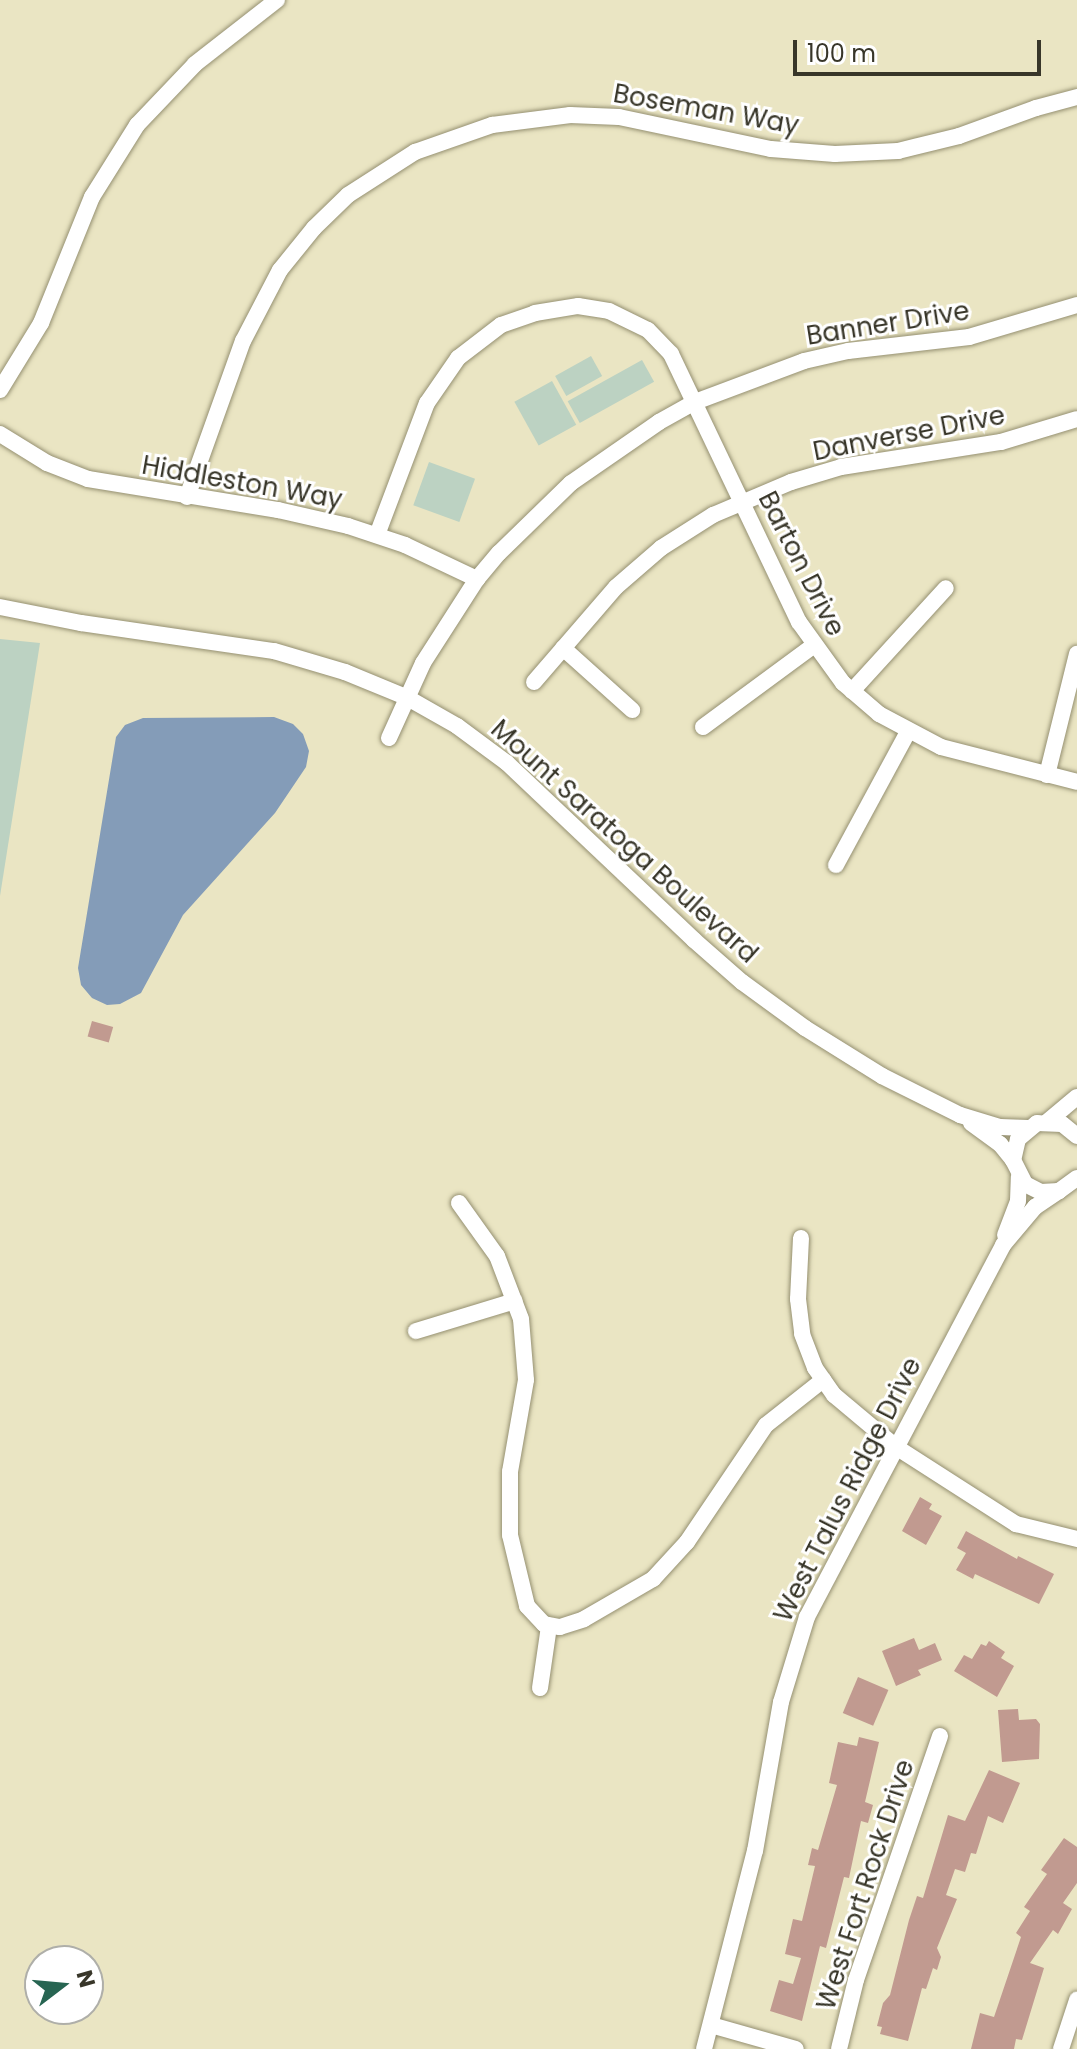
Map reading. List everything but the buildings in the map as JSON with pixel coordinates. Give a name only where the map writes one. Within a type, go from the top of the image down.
[{"type":"street","points":[[0,390],[41,323],[92,197],[137,125],[195,64],[277,0]]},
{"type":"street","name":"Boseman Way","points":[[187,497],[243,341],[280,270],[314,228],[348,195],[415,152],[492,125],[570,115],[619,117],[771,149],[835,154],[898,151],[959,136],[1036,108],[1077,97]]},
{"type":"street","name":"Banner Drive","points":[[389,738],[406,697],[477,579],[522,528],[571,483],[625,443],[695,402],[826,355],[969,337],[1077,305]]},
{"type":"street","name":"Barton Drive","points":[[377,535],[435,387],[471,345],[518,318],[549,309],[578,306],[626,317],[664,344],[813,646],[852,691],[908,732],[962,754],[1077,782]]},
{"type":"street","name":"Danverse Drive","points":[[534,682],[637,567],[687,531],[742,502],[841,467],[1001,442],[1077,419]]},
{"type":"street","name":"Hiddleston Way","points":[[0,434],[47,463],[88,479],[301,515],[377,535],[477,579]]},
{"type":"street","points":[[852,691],[946,588]]},
{"type":"street","name":"Mount Saratoga Boulevard","points":[[0,607],[81,623],[274,651],[345,672],[406,697],[457,726],[507,763],[659,908],[773,1006],[882,1076],[960,1115],[1000,1144],[1013,1160]]},
{"type":"street","points":[[703,727],[813,646]]},
{"type":"street","points":[[563,648],[632,710]]},
{"type":"street","points":[[1047,775],[1077,654]]},
{"type":"street","points":[[836,865],[908,732]]},
{"type":"street","points":[[1070,1186],[1032,1189],[1019,1177],[1013,1160],[1018,1139],[1028,1128],[1047,1122],[1077,1097]]},
{"type":"street","name":"Mount Saratoga Boulevard","points":[[960,1115],[1000,1127],[1028,1128]]},
{"type":"street","points":[[1047,1122],[1062,1124],[1077,1136]]},
{"type":"street","name":"West Talus Ridge Drive","points":[[704,2049],[745,1894],[781,1702],[796,1647],[820,1587],[1003,1245],[1018,1201],[1019,1177]]},
{"type":"street","name":"West Talus Ridge Drive","points":[[1003,1245],[1028,1213],[1070,1186]]},
{"type":"street","points":[[459,1203],[497,1256],[515,1301],[526,1359],[508,1493],[510,1535],[527,1606],[537,1619],[549,1626],[565,1626],[608,1608],[640,1589],[665,1568],[687,1542],[766,1425],[823,1380]]},
{"type":"street","points":[[801,1238],[799,1316],[805,1345],[823,1380],[848,1409],[896,1447],[1016,1524],[1077,1539]]},
{"type":"street","points":[[416,1331],[515,1301]]},
{"type":"street","points":[[540,1688],[549,1626]]},
{"type":"street","name":"West Fort Rock Drive","points":[[839,2049],[856,1980],[940,1736]]},
{"type":"street","points":[[1061,2049],[1077,2000]]},
{"type":"street","points":[[711,2025],[796,2049]]},
{"type":"green space","points":[[591,356],[602,376],[566,396],[555,376]]},
{"type":"green space","points":[[642,360],[654,382],[580,423],[568,401]]},
{"type":"green space","points":[[552,381],[576,425],[539,446],[514,402]]},
{"type":"green space","points":[[429,462],[475,479],[459,522],[413,505]]},
{"type":"green space","points":[[0,639],[40,643],[0,896]]},
{"type":"water","points":[[274,717],[293,724],[303,734],[309,751],[306,767],[275,813],[183,915],[141,993],[120,1004],[107,1005],[92,998],[81,985],[78,968],[116,737],[125,725],[143,718]]}]
